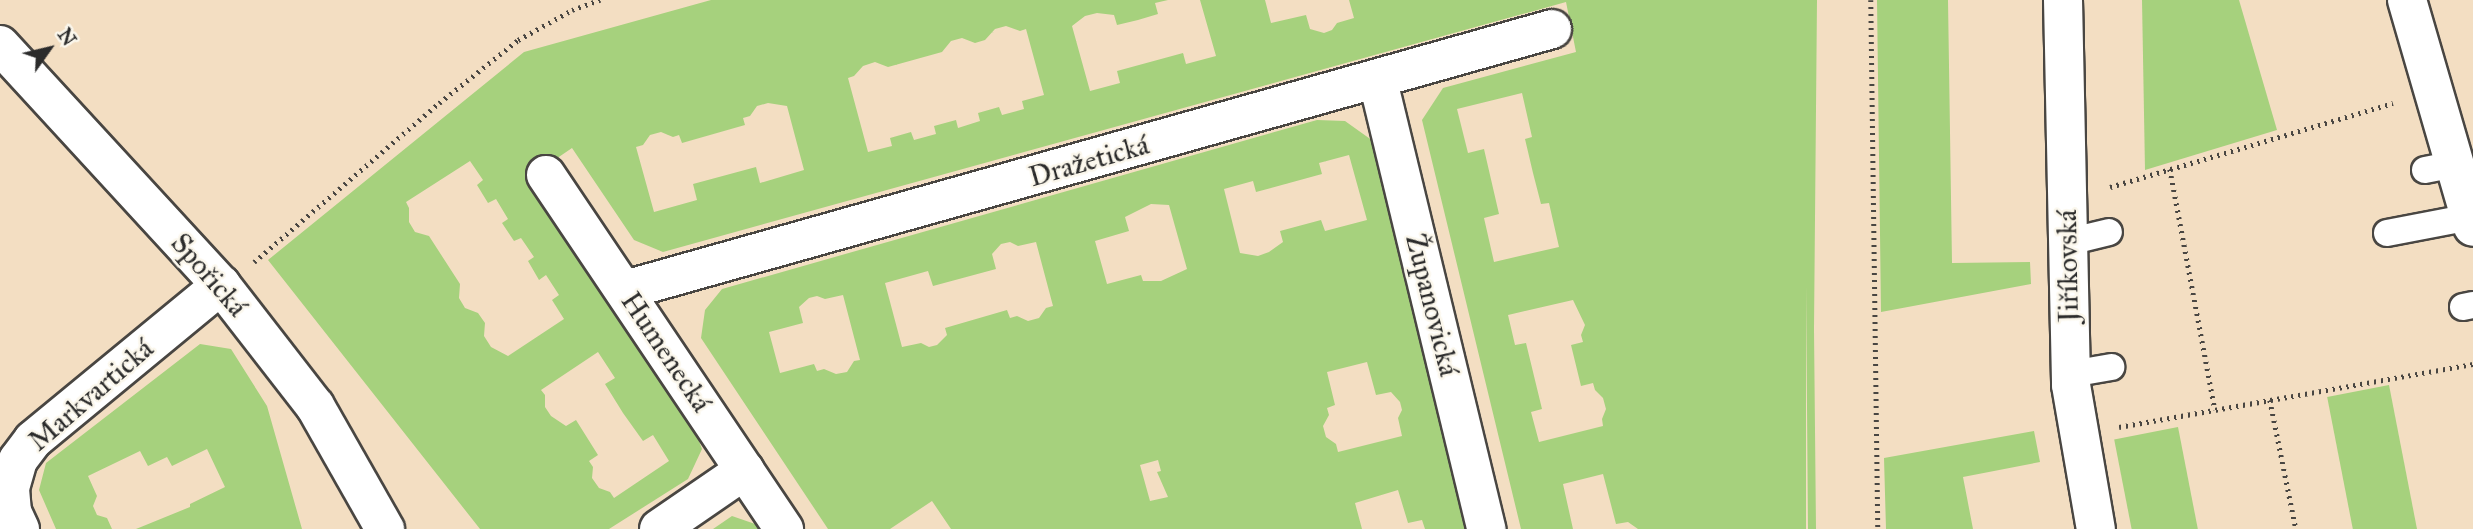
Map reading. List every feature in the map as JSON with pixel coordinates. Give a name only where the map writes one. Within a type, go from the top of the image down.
[{"type":"street","name":"Jiříkovská","points":[[2063,0],[2092,236],[2071,374],[2096,529]]},
{"type":"street","points":[[2407,0],[2440,167],[2472,222]]},
{"type":"street","name":"Dražetická","points":[[625,290],[1378,81],[1552,29]]},
{"type":"street","name":"Spořická","points":[[0,45],[221,285],[315,406],[385,529]]},
{"type":"street","name":"Županovická","points":[[1378,81],[1486,529]]},
{"type":"street","name":"Humenecká","points":[[546,175],[784,529]]},
{"type":"street","name":"Markvartická","points":[[20,529],[12,512],[10,488],[18,460],[33,440],[221,285]]},
{"type":"street","points":[[659,529],[745,470]]},
{"type":"lane","points":[[2387,233],[2472,222]]},
{"type":"lane","points":[[2071,374],[2111,367]]},
{"type":"path","points":[[221,285],[254,262],[439,103],[518,40],[572,10],[600,0]]},
{"type":"path","points":[[1871,0],[1878,529]]},
{"type":"path","points":[[2092,236],[2100,190],[2402,100]]},
{"type":"path","points":[[2170,169],[2215,410]]},
{"type":"path","points":[[2116,428],[2473,364]]},
{"type":"path","points":[[2270,400],[2296,529]]},
{"type":"green space","points":[[711,0],[1168,0],[1155,3],[1158,14],[1138,20],[1117,25],[1114,15],[1097,13],[1085,16],[1072,26],[1090,91],[1120,83],[1117,71],[1183,53],[1186,64],[1216,56],[1200,0],[1265,0],[1271,23],[1306,15],[1310,29],[1324,33],[1332,30],[1337,23],[1354,18],[1349,0],[1817,0],[1814,329],[1816,529],[1808,529],[1806,285],[1806,529],[1638,529],[1628,522],[1616,524],[1603,474],[1563,484],[1573,529],[1521,529],[1422,120],[1443,88],[1576,52],[1566,2],[663,252],[634,240],[572,148],[528,178],[691,420],[702,449],[688,479],[609,529],[480,529],[268,260],[524,52]],"holes":[[[1006,26],[1020,31],[1026,29],[1044,95],[1022,101],[1024,109],[1002,115],[999,107],[978,113],[980,121],[958,128],[956,120],[934,126],[936,134],[914,140],[911,132],[890,138],[892,146],[868,152],[848,78],[854,76],[863,66],[875,62],[888,67],[942,52],[951,41],[962,38],[975,43],[985,40],[995,29]],[[1522,93],[1532,137],[1525,139],[1533,173],[1541,204],[1549,203],[1559,247],[1494,262],[1484,218],[1499,214],[1484,149],[1468,153],[1457,109]],[[768,103],[787,106],[804,170],[760,183],[756,167],[693,184],[697,200],[654,212],[636,147],[643,145],[650,135],[661,132],[673,137],[679,135],[682,143],[745,125],[743,118],[750,116],[757,106]],[[470,161],[483,180],[477,185],[488,203],[496,199],[508,219],[502,223],[514,241],[521,238],[534,257],[528,261],[539,280],[546,275],[559,295],[552,300],[564,319],[508,356],[491,347],[484,336],[485,323],[478,313],[465,308],[459,298],[460,284],[429,236],[415,232],[409,222],[406,202]],[[1573,300],[1585,325],[1581,335],[1583,342],[1571,345],[1581,386],[1593,383],[1595,390],[1603,398],[1606,409],[1602,419],[1603,426],[1539,442],[1531,412],[1542,409],[1526,343],[1515,345],[1508,315]],[[598,352],[615,378],[605,384],[623,413],[643,441],[653,435],[669,461],[614,498],[610,492],[599,488],[592,478],[593,467],[589,461],[598,455],[576,420],[566,426],[551,416],[545,407],[545,395],[541,390]]]},
{"type":"green space","points":[[1877,0],[1948,0],[1952,263],[2030,262],[2031,284],[1881,312]]},
{"type":"green space","points":[[2142,0],[2239,0],[2277,130],[2145,170]]},
{"type":"green space","points":[[1317,120],[1345,121],[1373,141],[1467,529],[1425,529],[1422,520],[1408,523],[1398,490],[1355,503],[1362,529],[951,529],[932,501],[890,529],[828,529],[701,338],[705,310],[722,289]],"holes":[[[1349,155],[1367,220],[1325,231],[1321,220],[1280,231],[1283,242],[1269,252],[1258,256],[1240,253],[1224,189],[1253,181],[1256,192],[1322,174],[1319,163]],[[1151,204],[1169,205],[1187,269],[1161,281],[1143,281],[1141,275],[1107,284],[1095,241],[1129,231],[1125,217]],[[1010,242],[1018,246],[1036,242],[1053,306],[1046,308],[1039,318],[1028,321],[1017,316],[1010,318],[1007,310],[945,328],[947,335],[937,345],[929,347],[921,343],[902,347],[885,283],[928,271],[933,286],[996,269],[992,254],[1001,244]],[[843,295],[860,360],[854,361],[847,372],[836,374],[824,369],[817,371],[814,364],[780,373],[769,332],[803,323],[799,307],[809,298],[817,296],[825,299]],[[1367,362],[1376,395],[1391,392],[1400,402],[1402,410],[1398,418],[1402,436],[1338,452],[1336,444],[1326,437],[1323,426],[1329,415],[1327,408],[1335,405],[1327,372]],[[1158,460],[1161,471],[1157,472],[1168,497],[1150,501],[1140,465]]]},
{"type":"green space","points":[[200,344],[231,349],[267,406],[302,529],[136,529],[190,507],[190,504],[225,487],[207,449],[172,466],[167,457],[148,466],[140,451],[88,476],[97,496],[93,506],[97,515],[107,518],[112,529],[56,529],[39,490],[46,463]]},
{"type":"green space","points":[[2389,385],[2417,529],[2353,529],[2327,397]]},
{"type":"green space","points":[[2178,427],[2198,529],[2132,529],[2114,439]]},
{"type":"green space","points":[[2034,431],[2040,462],[1963,477],[1973,529],[1886,529],[1884,458]]},
{"type":"green space","points":[[732,516],[758,525],[761,529],[713,529]]}]
